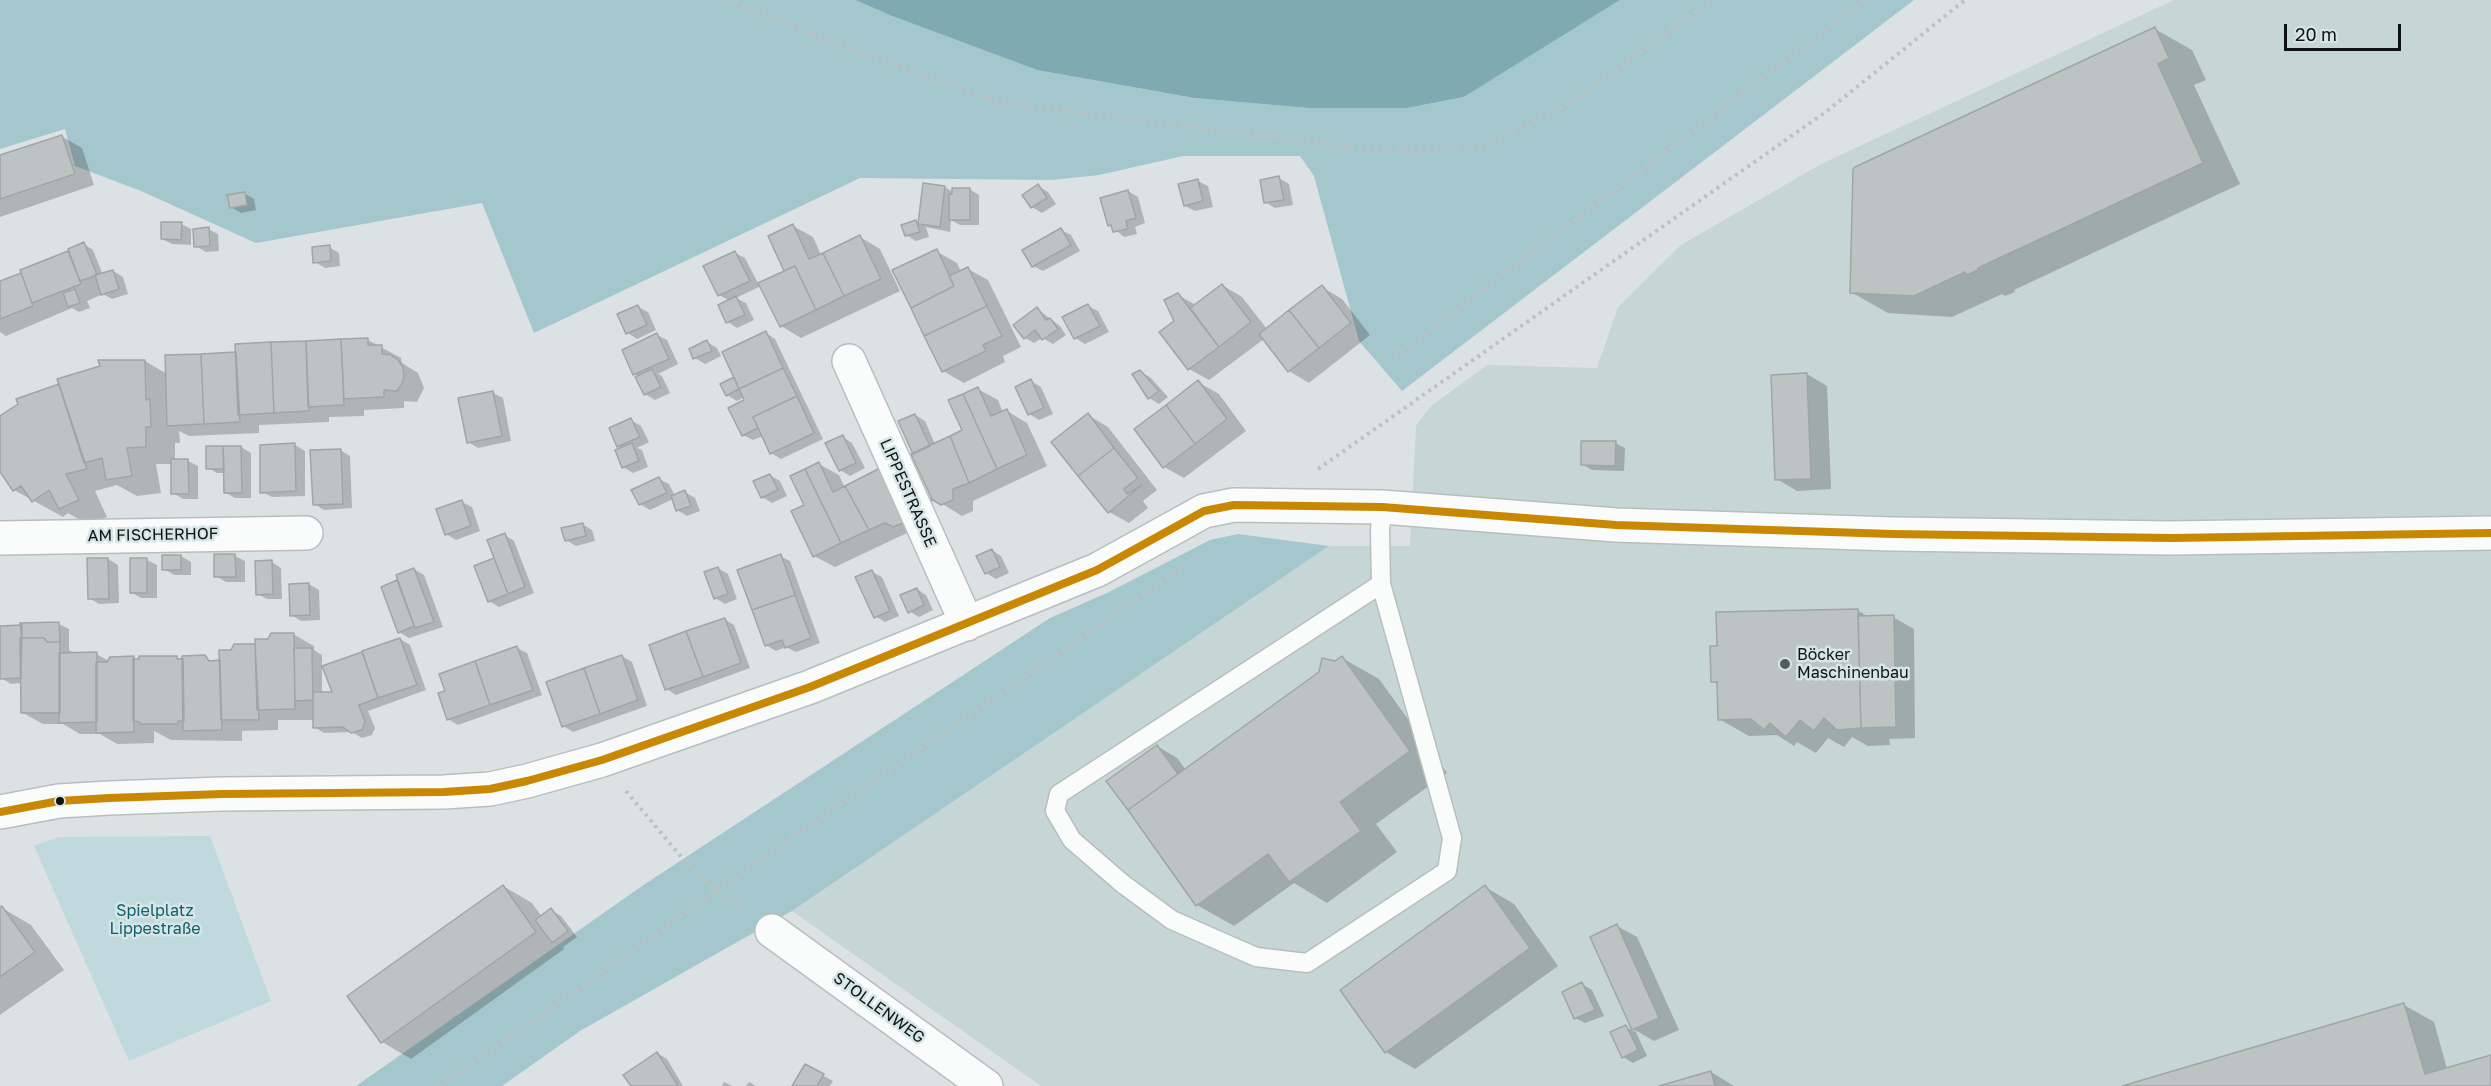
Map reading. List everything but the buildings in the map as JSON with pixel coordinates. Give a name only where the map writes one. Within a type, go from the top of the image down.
[{"type":"street","name":"LIPPESTRASSE","points":[[849,361],[967,624]]},
{"type":"street","points":[[1,808],[109,798],[222,794],[366,794],[490,789],[527,782],[602,760],[810,687],[1096,570],[1204,511],[1234,505],[1382,507],[1616,525],[1892,534],[2171,538],[2491,533]]},
{"type":"street","name":"AM FISCHERHOF","points":[[0,537],[306,533]]},
{"type":"street","name":"STOLLENWEG","points":[[772,931],[986,1086]]},
{"type":"lane","points":[[1382,507],[1380,531],[1382,584],[1452,838],[1447,871],[1307,963],[1256,957],[1172,920],[1122,884],[1072,840],[1055,811],[1059,794],[1382,584]]},
{"type":"path","points":[[728,0],[864,54],[1004,103],[1376,150],[1480,148],[1569,104],[1712,0]]},
{"type":"path","points":[[1395,357],[1864,0]]},
{"type":"path","points":[[1269,504],[1827,111],[1965,0]]},
{"type":"path","points":[[441,1086],[716,890],[1187,565]]},
{"type":"path","points":[[602,760],[683,859],[716,890]]},
{"type":"shaded area","points":[[0,0],[855,0],[1037,70],[1194,98],[1308,108],[1407,108],[1464,97],[1620,0],[1914,0],[1402,391],[1359,341],[1314,176],[1300,156],[1183,156],[1099,175],[1052,180],[860,178],[534,333],[482,203],[256,243],[141,191],[75,166],[65,129],[0,149]]},
{"type":"shaded area","points":[[855,0],[1620,0],[1464,97],[1407,108],[1308,108],[1194,98],[1037,70]]},
{"type":"shaded area","points":[[2174,0],[2491,0],[2491,1086],[1041,1086],[792,911],[1329,546],[1410,546],[1416,426],[1430,407],[1487,365],[1597,368],[1618,307],[1681,245],[1821,164]]},
{"type":"shaded area","points":[[1238,534],[1329,546],[792,911],[580,1031],[502,1086],[356,1086],[645,884],[1050,618],[1109,592],[1210,540]]},
{"type":"green space","name":"Spielplatz Lippestraße","points":[[210,836],[271,1001],[129,1061],[34,846],[59,837]]},
{"type":"transit line","points":[[0,812],[59,801],[109,798],[222,794],[444,792],[490,789],[527,781],[602,760],[810,687],[1097,570],[1204,511],[1234,505],[1382,507],[1616,525],[1892,534],[2171,538],[2491,533]]},
{"type":"place","name":"Böcker Maschinenbau","points":[[1785,664]]}]
